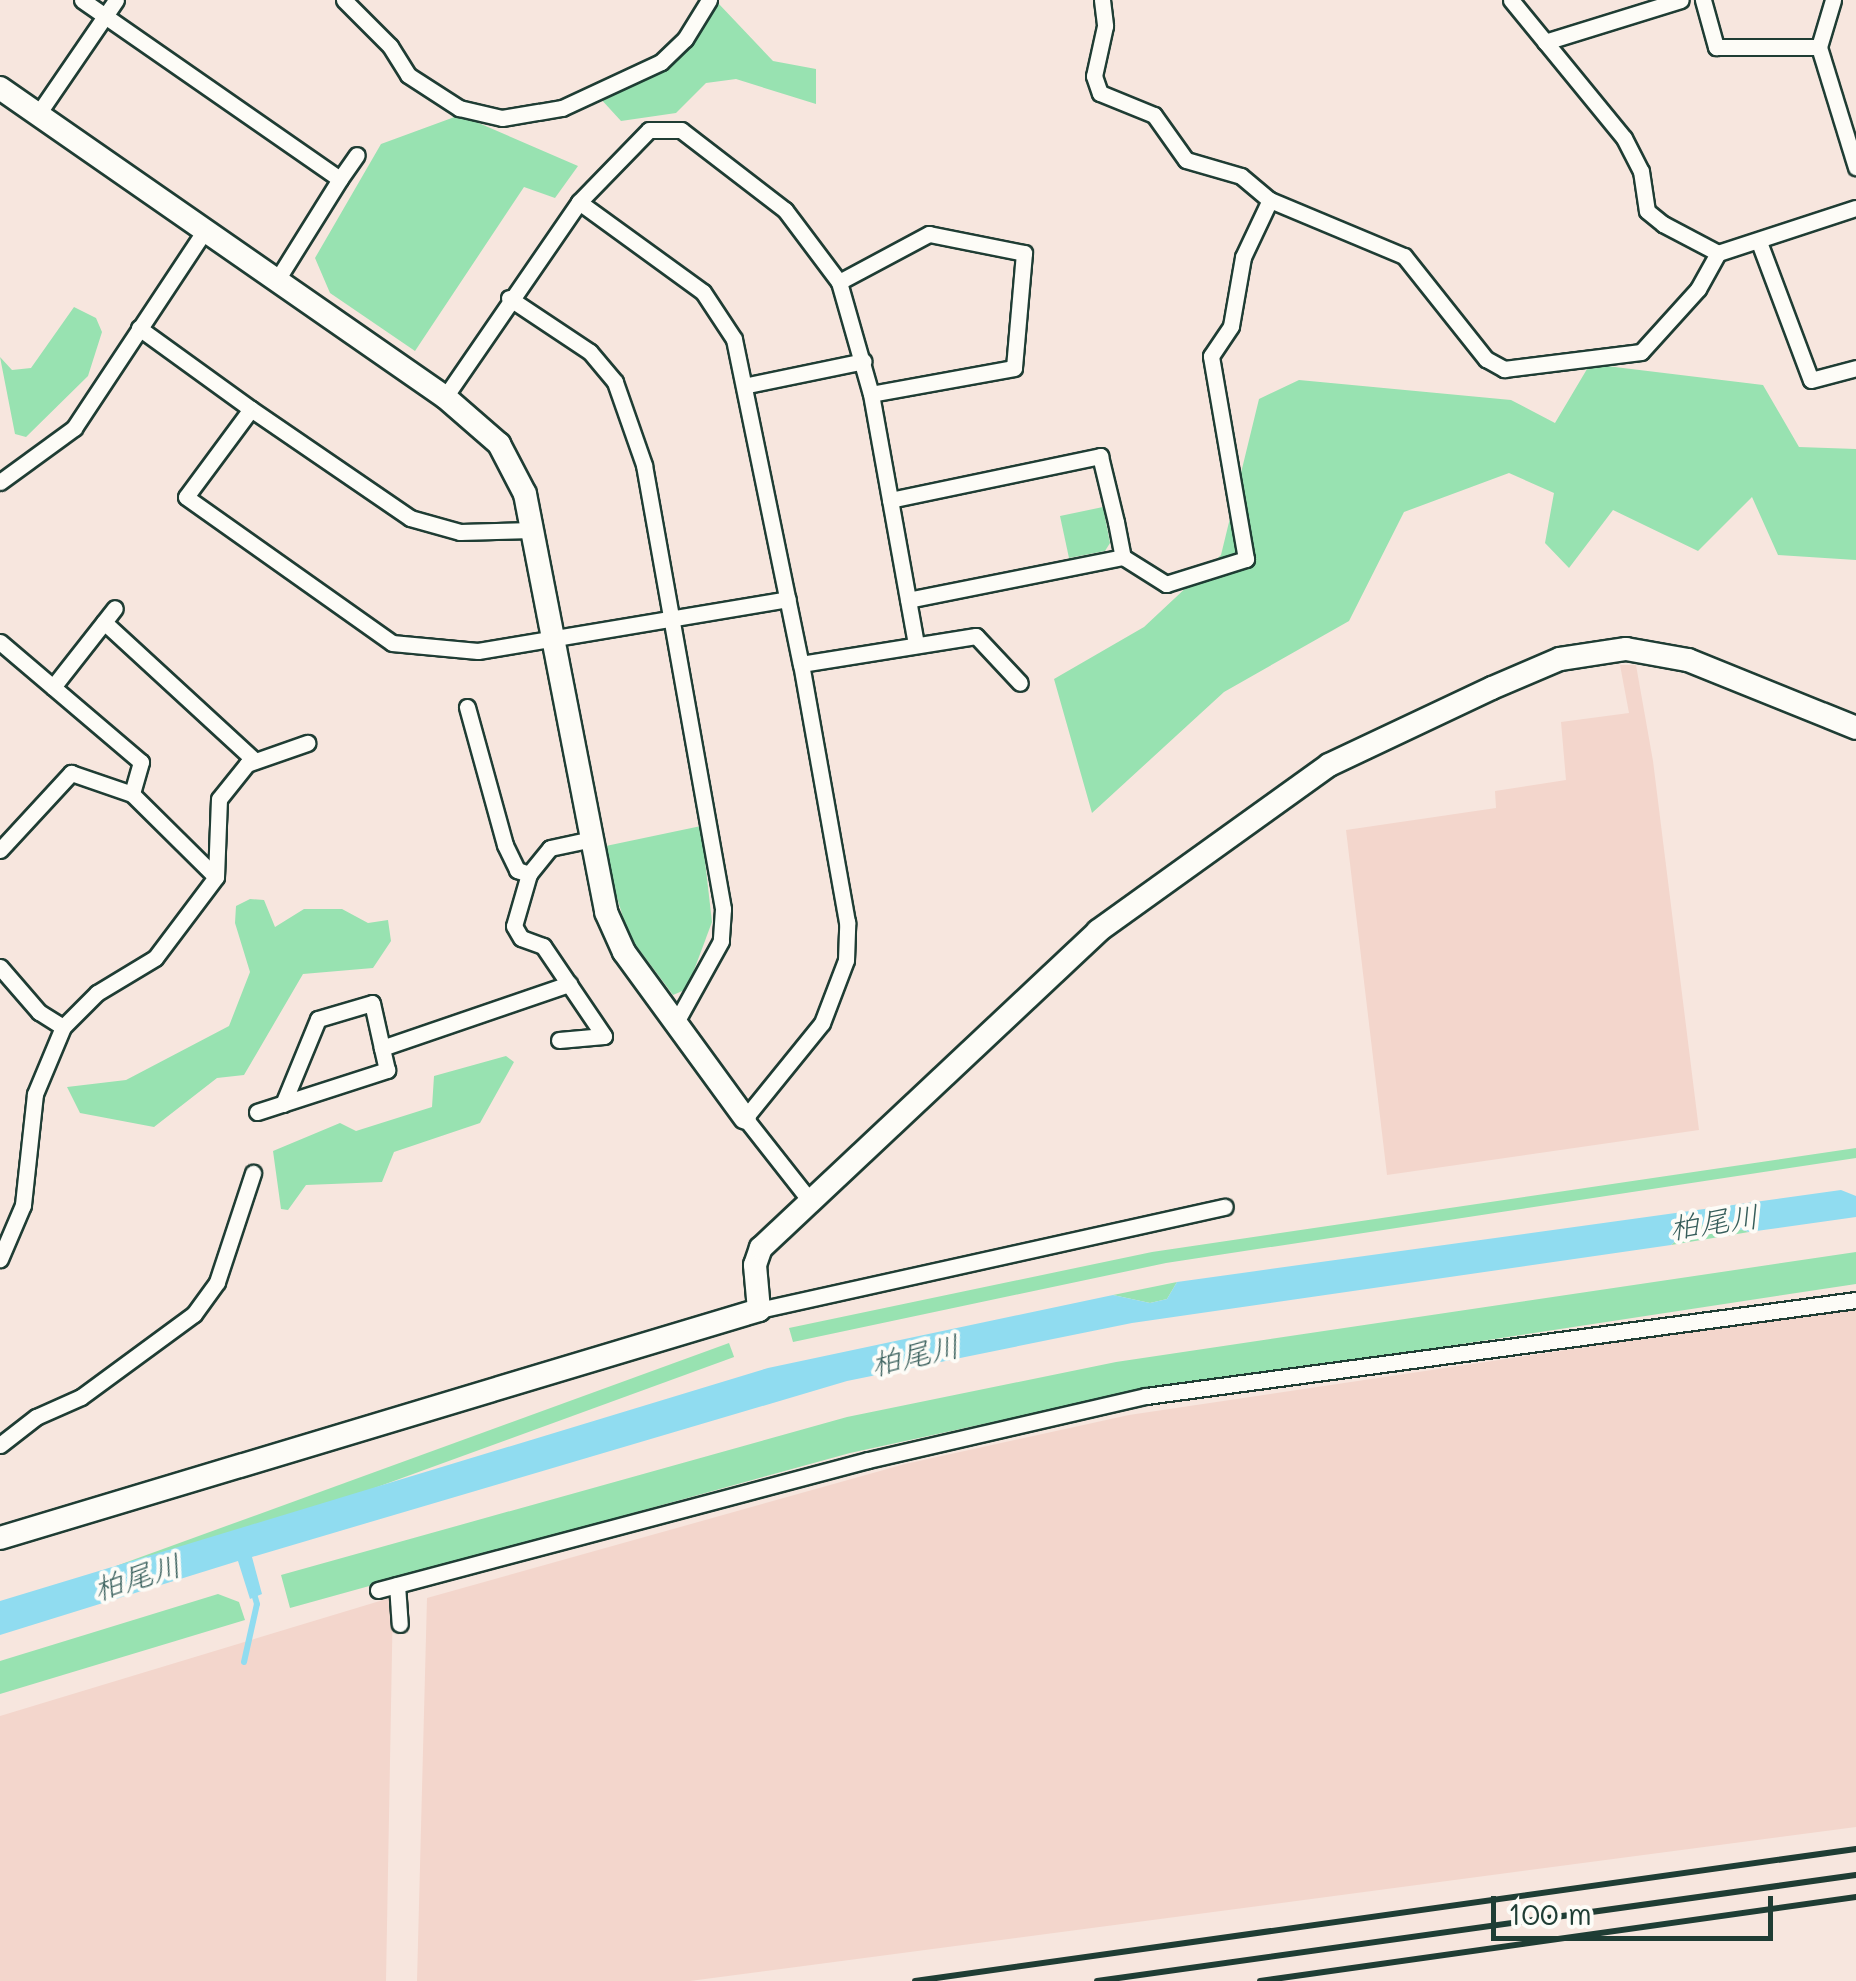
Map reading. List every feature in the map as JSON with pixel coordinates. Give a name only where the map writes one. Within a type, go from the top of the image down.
[{"type":"street","points":[[82,0],[340,179]]},
{"type":"street","points":[[38,114],[116,0]]},
{"type":"street","points":[[344,0],[390,46],[408,75],[459,108],[502,118],[562,108],[661,62],[685,40],[709,0]]},
{"type":"street","points":[[1102,0],[1105,26],[1094,76],[1100,93],[1140,105],[1186,160],[1241,176],[1270,200],[1404,256],[1486,359],[1504,369],[1641,352],[1698,289],[1718,253]]},
{"type":"street","points":[[1511,0],[1636,156],[1646,211],[1718,253],[1856,208]]},
{"type":"street","points":[[1545,42],[1681,0]]},
{"type":"street","points":[[1703,0],[1716,47],[1819,47]]},
{"type":"street","points":[[1832,0],[1819,47],[1856,167]]},
{"type":"street","points":[[0,88],[203,233],[445,397],[482,426],[510,461],[532,530],[588,840],[624,952],[811,1202]]},
{"type":"street","points":[[445,397],[509,298],[579,202],[648,130],[681,130],[785,210],[839,282],[864,360],[916,645]]},
{"type":"street","points":[[277,280],[358,155]]},
{"type":"street","points":[[908,600],[1122,556],[1166,584],[1246,559],[1211,356],[1230,326],[1243,257],[1270,200]]},
{"type":"street","points":[[579,202],[703,292],[734,339],[748,385],[847,922],[846,960],[822,1023],[745,1118]]},
{"type":"street","points":[[0,482],[74,428],[203,233]]},
{"type":"street","points":[[839,282],[929,234],[1024,253],[1014,368],[871,394]]},
{"type":"street","points":[[1760,242],[1811,380],[1856,368]]},
{"type":"street","points":[[509,298],[590,352],[615,382],[644,465],[724,909],[721,941],[675,1024]]},
{"type":"street","points":[[139,328],[410,518],[460,532],[532,530]]},
{"type":"street","points":[[748,385],[864,360]]},
{"type":"street","points":[[251,408],[186,497],[364,629],[392,643],[478,651],[788,599]]},
{"type":"street","points":[[890,500],[1100,456],[1122,556]]},
{"type":"street","points":[[52,687],[115,608]]},
{"type":"street","points":[[104,622],[255,761]]},
{"type":"street","points":[[800,664],[976,636],[1020,683]]},
{"type":"street","points":[[0,642],[141,762],[132,794]]},
{"type":"street","points":[[759,1310],[755,1265],[761,1248],[1098,931],[1329,765],[1560,659],[1626,649],[1688,660],[1856,728]]},
{"type":"street","points":[[467,707],[505,845],[517,870],[529,874]]},
{"type":"street","points":[[0,1259],[23,1205],[35,1094],[63,1027],[97,993],[155,958],[216,877],[219,799],[255,761],[307,743]]},
{"type":"street","points":[[0,850],[71,774],[132,794],[216,877]]},
{"type":"street","points":[[560,1040],[604,1036],[543,946],[520,938],[514,926],[529,874],[550,848],[588,840]]},
{"type":"street","points":[[0,967],[39,1012],[63,1027]]},
{"type":"street","points":[[382,1048],[569,984]]},
{"type":"street","points":[[257,1112],[283,1104],[387,1070],[372,1003],[318,1019],[283,1104]]},
{"type":"street","points":[[0,1446],[36,1417],[81,1397],[194,1314],[217,1282],[253,1172]]},
{"type":"street","points":[[0,1538],[759,1310],[1224,1207]]},
{"type":"street","points":[[378,1590],[868,1460],[1146,1396],[1856,1300]]},
{"type":"street","points":[[397,1585],[400,1624]]},
{"type":"shaded area","points":[[1620,665],[1636,665],[1653,761],[1699,1130],[1387,1175],[1346,830],[1496,808],[1495,791],[1566,780],[1561,722],[1629,713]]},
{"type":"shaded area","points":[[1856,1307],[1856,1827],[690,1981],[417,1981],[427,1598],[905,1464],[1129,1415]]},
{"type":"shaded area","points":[[393,1597],[386,1981],[0,1981],[0,1716]]},
{"type":"green space","points":[[718,3],[773,61],[816,69],[816,104],[736,79],[706,83],[676,113],[621,121],[599,97],[647,77],[683,49]]},
{"type":"green space","points":[[460,115],[578,166],[555,198],[524,187],[415,351],[330,293],[315,258],[381,144]]},
{"type":"green space","points":[[74,307],[96,318],[102,332],[88,376],[26,437],[15,434],[0,357],[12,370],[31,368]]},
{"type":"green space","points":[[1590,364],[1763,385],[1799,447],[1856,449],[1856,560],[1778,555],[1752,497],[1698,551],[1613,510],[1569,568],[1545,543],[1554,493],[1509,473],[1404,512],[1349,621],[1224,692],[1092,813],[1054,679],[1144,627],[1221,555],[1259,399],[1299,380],[1511,400],[1555,423]]},
{"type":"green space","points":[[1103,507],[1110,543],[1105,551],[1069,558],[1060,516]]},
{"type":"green space","points":[[701,826],[712,922],[687,989],[673,995],[629,936],[601,847]]},
{"type":"green space","points":[[250,899],[264,900],[275,927],[304,909],[342,909],[368,923],[388,920],[391,941],[373,968],[303,974],[244,1075],[217,1078],[154,1127],[80,1113],[67,1087],[126,1080],[229,1026],[250,972],[235,923],[236,906]]},
{"type":"green space","points":[[506,1056],[514,1062],[480,1123],[394,1152],[382,1182],[306,1185],[288,1210],[281,1209],[273,1151],[340,1123],[356,1131],[432,1107],[434,1076]]},
{"type":"green space","points":[[1856,1148],[1856,1158],[1166,1263],[793,1342],[789,1328],[1152,1252]]},
{"type":"green space","points":[[1713,1221],[1749,1232],[1671,1245],[1687,1230]]},
{"type":"green space","points":[[1856,1252],[1856,1284],[1094,1400],[850,1453],[290,1608],[281,1575],[847,1417],[1116,1362]]},
{"type":"green space","points":[[1177,1282],[1167,1299],[1150,1303],[1113,1295]]},
{"type":"green space","points":[[729,1343],[734,1357],[18,1618],[13,1604]]},
{"type":"green space","points":[[218,1594],[239,1602],[245,1620],[0,1694],[0,1661]]},
{"type":"water","name":"柏尾川","points":[[1841,1190],[1856,1196],[1856,1217],[1749,1232],[1713,1221],[1687,1230],[1671,1245],[1132,1323],[847,1381],[252,1557],[262,1594],[250,1599],[238,1561],[0,1635],[0,1601],[768,1368],[1113,1295],[1150,1303],[1167,1299],[1177,1282]]},
{"type":"waterway","points":[[244,1662],[257,1604],[253,1590]]},
{"type":"railway","points":[[915,1981],[1856,1849]]},
{"type":"railway","points":[[1097,1981],[1856,1875]]},
{"type":"railway","points":[[1260,1981],[1856,1897]]}]
